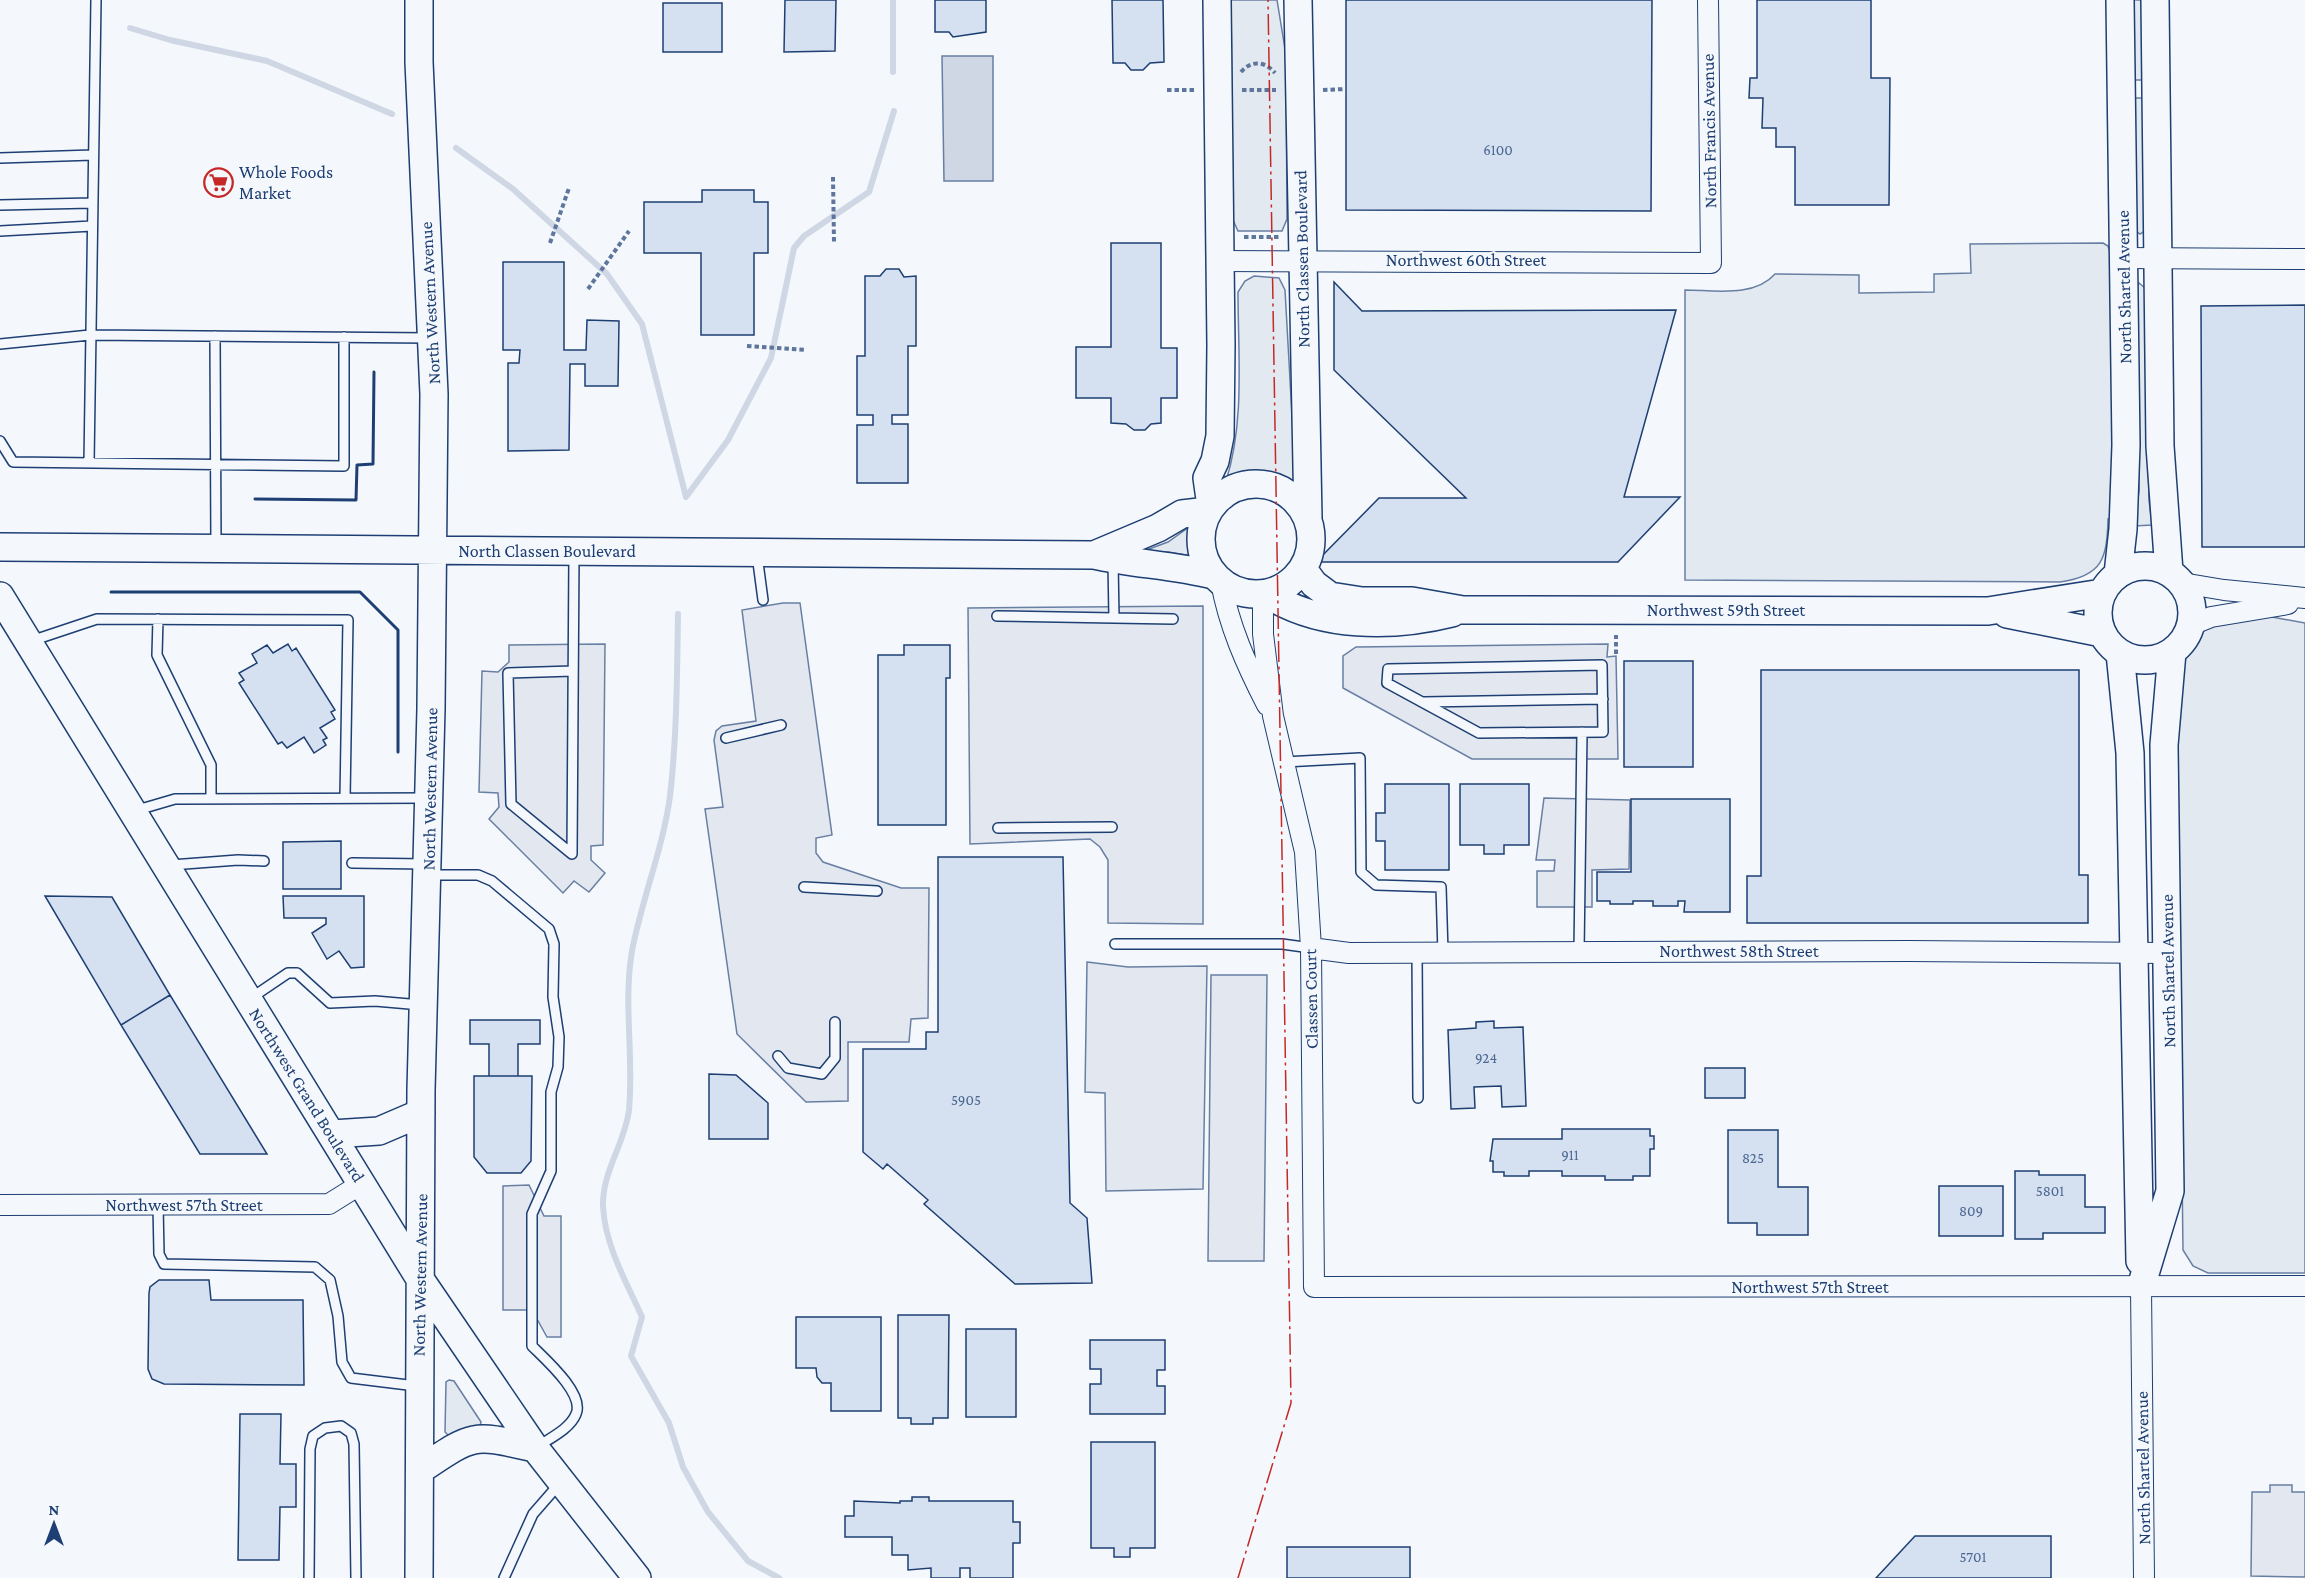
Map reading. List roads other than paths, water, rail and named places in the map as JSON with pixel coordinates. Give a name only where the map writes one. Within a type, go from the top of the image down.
[{"type":"main road","name":"North Western Avenue","points":[[419,0],[419,62],[434,394],[430,798],[421,1113],[419,1578]]},
{"type":"main road","points":[[1217,0],[1221,261],[1220,435],[1215,461],[1207,478],[1210,509],[1201,534],[1201,548],[1217,578]]},
{"type":"main road","name":"North Classen Boulevard","points":[[1298,0],[1308,518],[1312,544],[1303,569]]},
{"type":"main road","name":"North Shartel Avenue","points":[[2102,633],[2098,620],[2110,584],[2123,529],[2126,445],[2120,0]]},
{"type":"main road","name":"North Shartel Avenue","points":[[2155,0],[2160,446],[2176,578],[2191,603],[2192,625]]},
{"type":"main road","points":[[1210,509],[1234,488],[1263,484],[1290,495],[1308,518]]},
{"type":"main road","name":"North Classen Boulevard","points":[[1103,557],[1182,513],[1210,509]]},
{"type":"main road","name":"North Classen Boulevard","points":[[0,548],[757,552],[1103,557],[1138,565],[1175,566],[1217,578],[1238,592],[1265,594]]},
{"type":"main road","points":[[2110,584],[2144,566],[2157,567],[2176,578]]},
{"type":"main road","points":[[1265,594],[1288,585],[1303,569]]},
{"type":"main road","name":"Northwest 59th Street","points":[[1303,569],[1314,584],[1330,596],[1362,601],[1412,601],[1463,610],[1988,611],[2102,633]]},
{"type":"main road","name":"Northwest 59th Street","points":[[1988,611],[2110,584]]},
{"type":"main road","name":"Northwest 59th Street","points":[[1265,594],[1288,607],[1346,621],[1419,621],[1463,610]]},
{"type":"main road","name":"Northwest Grand Boulevard","points":[[0,596],[420,1279],[535,1448],[637,1578]]},
{"type":"main road","points":[[2102,633],[2120,653],[2146,660],[2172,652],[2181,645],[2192,625]]},
{"type":"main road","name":"North Shartel Avenue","points":[[2141,1287],[2170,1191],[2164,745],[2172,652]]},
{"type":"main road","name":"North Shartel Avenue","points":[[2120,653],[2130,753],[2141,1287]]},
{"type":"main road","points":[[332,1134],[379,1131],[421,1113]]},
{"type":"main road","points":[[420,1470],[457,1445],[473,1439],[484,1437],[535,1448]]},
{"type":"street","name":"North Francis Avenue","points":[[1708,0],[1711,263]]},
{"type":"street","points":[[2123,258],[2305,259]]},
{"type":"street","name":"Northwest 60th Street","points":[[1221,261],[1711,263]]},
{"type":"street","name":"Classen Court","points":[[1217,578],[1243,659],[1273,716]]},
{"type":"street","points":[[2176,578],[2224,590],[2305,600]]},
{"type":"street","name":"Classen Court","points":[[1265,594],[1263,634],[1273,716],[1305,852],[1311,948],[1314,1287]]},
{"type":"street","points":[[2192,625],[2211,617],[2305,600]]},
{"type":"street","name":"Northwest 58th Street","points":[[1311,948],[1349,953],[2168,953]]},
{"type":"street","name":"Northwest 57th Street","points":[[0,1205],[329,1204],[361,1184]]},
{"type":"street","name":"Northwest 57th Street","points":[[1314,1287],[2305,1286]]},
{"type":"street","name":"North Shartel Avenue","points":[[2141,1287],[2144,1578]]},
{"type":"lane","points":[[89,463],[96,0]]},
{"type":"lane","points":[[0,158],[93,155]]},
{"type":"lane","points":[[0,206],[92,203]]},
{"type":"lane","points":[[0,231],[92,226]]},
{"type":"lane","points":[[0,344],[90,335],[431,338]]},
{"type":"lane","points":[[215,336],[216,549]]},
{"type":"lane","points":[[0,441],[13,462],[344,466],[344,338]]},
{"type":"lane","points":[[573,671],[508,673],[511,804],[572,854],[574,551]]},
{"type":"lane","points":[[757,552],[763,600]]},
{"type":"lane","points":[[1103,557],[1114,618]]},
{"type":"lane","points":[[997,616],[1173,619]]},
{"type":"lane","points":[[29,642],[96,619],[348,620],[345,798]]},
{"type":"lane","points":[[158,619],[157,655],[211,765],[211,799]]},
{"type":"lane","points":[[1602,665],[1603,699],[1603,732],[1479,733],[1387,683],[1388,669],[1602,665]]},
{"type":"lane","points":[[1421,702],[1603,699]]},
{"type":"lane","points":[[726,738],[781,725]]},
{"type":"lane","points":[[1579,952],[1582,732]]},
{"type":"lane","points":[[1284,762],[1360,758],[1361,872],[1376,885],[1441,887],[1443,953]]},
{"type":"lane","points":[[132,812],[175,799],[430,798]]},
{"type":"lane","points":[[998,828],[1112,827]]},
{"type":"lane","points":[[165,866],[228,860],[264,861]]},
{"type":"lane","points":[[352,863],[478,875],[492,881],[549,929],[554,944],[553,997],[559,1037],[558,1066],[551,1092],[551,1171],[532,1214],[532,1346],[573,1392],[577,1402],[577,1413],[566,1427],[535,1448]]},
{"type":"lane","points":[[804,887],[878,891]]},
{"type":"lane","points":[[1115,944],[1282,944],[1311,948]]},
{"type":"lane","points":[[1417,953],[1418,1098]]},
{"type":"lane","points":[[248,1000],[288,973],[297,973],[330,1003],[375,1000],[424,1005]]},
{"type":"lane","points":[[778,1056],[788,1068],[822,1074],[835,1058],[835,1022]]},
{"type":"lane","points":[[158,1205],[159,1254],[164,1264],[315,1267],[330,1280],[338,1316],[342,1362],[351,1378],[419,1386]]},
{"type":"lane","points":[[309,1578],[310,1449],[313,1436],[325,1428],[341,1426],[351,1433],[354,1444],[356,1578]]},
{"type":"lane","points":[[504,1578],[533,1514],[561,1482]]},
{"type":"waterway","points":[[893,0],[893,72]]},
{"type":"waterway","points":[[130,28],[170,40],[267,61],[392,114]]},
{"type":"waterway","points":[[686,497],[728,440],[771,358],[794,248],[804,236],[869,192],[894,111]]},
{"type":"waterway","points":[[456,148],[513,189],[607,274],[642,324],[686,497]]},
{"type":"waterway","points":[[678,614],[675,728],[670,796],[663,835],[632,951],[628,990],[629,1110],[606,1181],[603,1206],[612,1249],[642,1317],[631,1356],[669,1423],[683,1467],[708,1512],[748,1561],[779,1578]]},
{"type":"place","name":"Whole Foods Market","points":[[218,182]]}]
